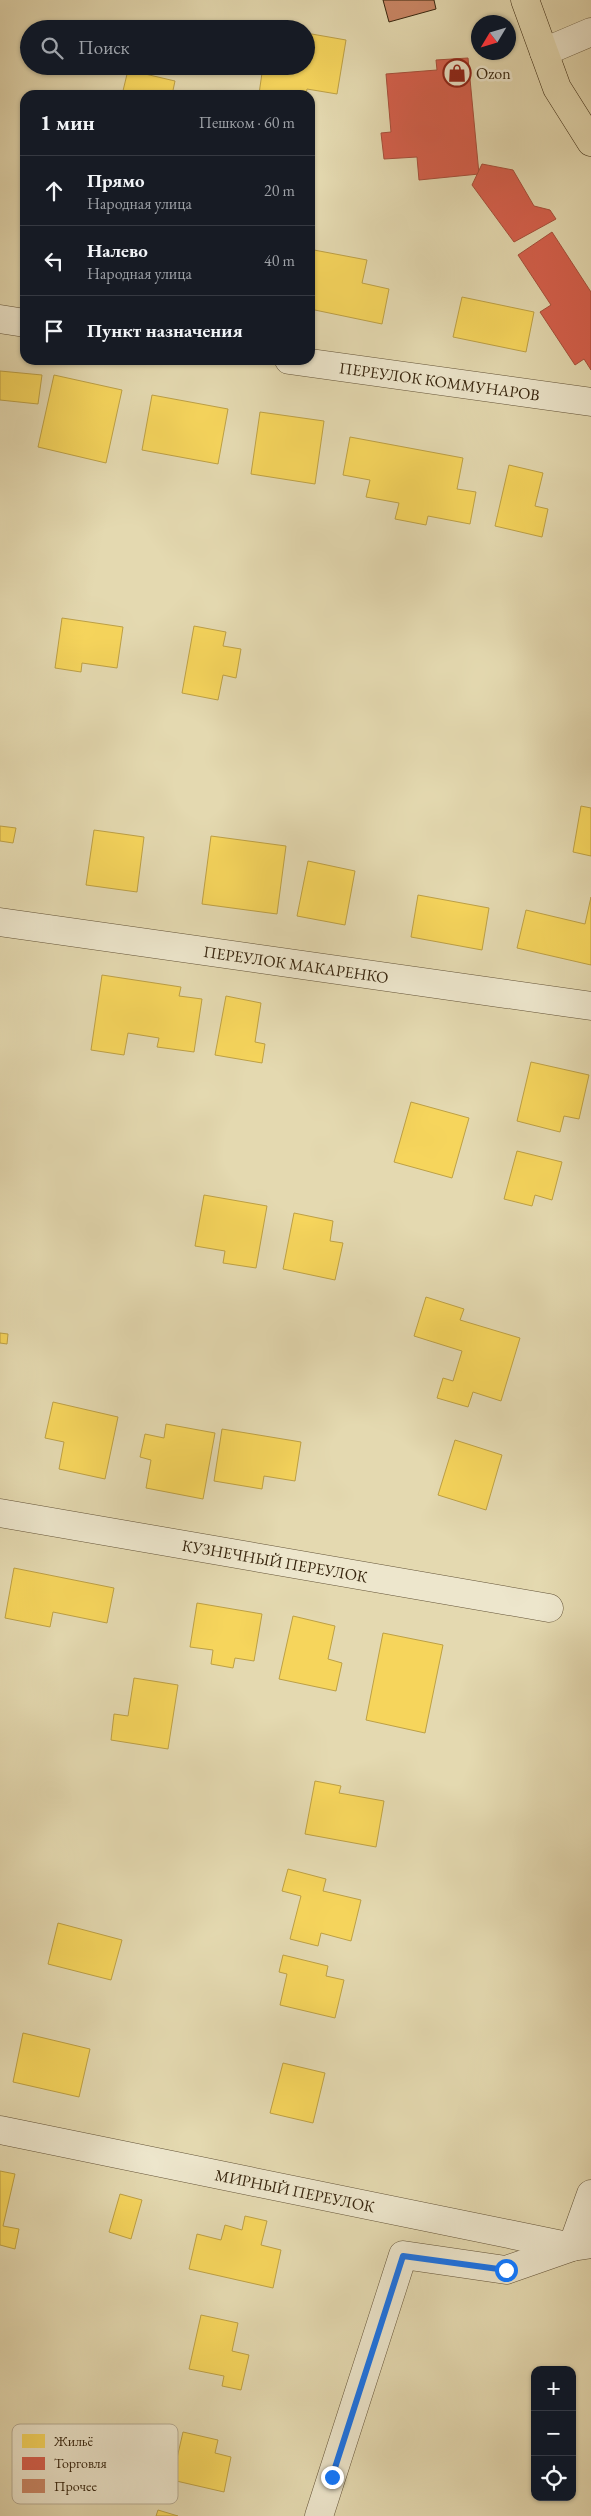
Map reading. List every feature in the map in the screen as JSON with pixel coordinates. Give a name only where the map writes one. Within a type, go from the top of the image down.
[{"type":"main road","points":[[525,0],[557,88],[591,142]]},
{"type":"street","points":[[544,52],[591,32]]},
{"type":"street","points":[[0,320],[20,322]]},
{"type":"street","name":"ПЕРЕУЛОК КОММУНАРОВ","points":[[315,364],[591,402]]},
{"type":"street","name":"ПЕРЕУЛОК МАКАРЕНКО","points":[[0,922],[591,1006]]},
{"type":"street","name":"КУЗНЕЧНЫЙ ПЕРЕУЛОК","points":[[0,1513],[549,1608]]},
{"type":"street","name":"МИРНЫЙ ПЕРЕУЛОК","points":[[0,2130],[582,2246]]},
{"type":"street","points":[[319,2516],[403,2256],[506,2270],[582,2246],[591,2194]]},
{"type":"building: Жильё","points":[[315,35],[346,40],[337,94],[307,89],[260,90],[262,75],[315,75]]},
{"type":"building: Жильё","points":[[127,75],[149,75],[175,81],[173,90],[123,90]]},
{"type":"building: Жильё","points":[[315,250],[367,260],[362,283],[389,289],[382,324],[315,310]]},
{"type":"building: Жильё","points":[[462,297],[534,312],[526,352],[453,337]]},
{"type":"building: Жильё","points":[[0,371],[42,375],[38,404],[0,400]]},
{"type":"building: Жильё","points":[[54,375],[122,390],[106,463],[38,447]]},
{"type":"building: Жильё","points":[[152,395],[228,409],[218,464],[142,450]]},
{"type":"building: Жильё","points":[[260,412],[324,421],[315,484],[251,474]]},
{"type":"building: Жильё","points":[[350,437],[463,458],[457,489],[476,492],[470,524],[428,516],[426,525],[395,519],[399,503],[366,497],[370,480],[343,475]]},
{"type":"building: Жильё","points":[[509,465],[543,473],[535,506],[548,509],[542,537],[495,526]]},
{"type":"building: Жильё","points":[[62,618],[123,627],[117,668],[82,663],[81,672],[55,668]]},
{"type":"building: Жильё","points":[[194,626],[226,632],[223,646],[241,649],[236,678],[223,675],[218,700],[182,693]]},
{"type":"building: Жильё","points":[[581,806],[591,808],[591,856],[573,852]]},
{"type":"building: Жильё","points":[[0,826],[16,828],[13,843],[0,841]]},
{"type":"building: Жильё","points":[[94,830],[144,837],[137,892],[86,885]]},
{"type":"building: Жильё","points":[[211,836],[286,846],[277,914],[202,904]]},
{"type":"building: Жильё","points":[[308,861],[355,871],[345,925],[297,916]]},
{"type":"building: Жильё","points":[[418,895],[489,908],[482,950],[411,937]]},
{"type":"building: Жильё","points":[[591,897],[591,965],[517,948],[526,910],[585,924]]},
{"type":"building: Жильё","points":[[102,975],[181,987],[179,996],[202,999],[194,1052],[157,1047],[159,1038],[128,1033],[124,1055],[91,1050]]},
{"type":"building: Жильё","points":[[226,996],[261,1003],[255,1042],[265,1044],[262,1063],[215,1055]]},
{"type":"building: Жильё","points":[[531,1062],[589,1075],[579,1119],[564,1116],[560,1132],[517,1121]]},
{"type":"building: Жильё","points":[[411,1102],[469,1118],[452,1178],[394,1162]]},
{"type":"building: Жильё","points":[[517,1151],[562,1162],[552,1200],[535,1195],[532,1206],[504,1199]]},
{"type":"building: Жильё","points":[[204,1195],[267,1206],[256,1268],[223,1263],[225,1251],[195,1246]]},
{"type":"building: Жильё","points":[[294,1213],[333,1221],[330,1241],[343,1243],[335,1280],[283,1269]]},
{"type":"building: Жильё","points":[[426,1297],[464,1309],[460,1320],[520,1338],[501,1401],[473,1392],[468,1407],[437,1398],[443,1378],[453,1381],[462,1351],[414,1336]]},
{"type":"building: Жильё","points":[[0,1333],[8,1334],[7,1344],[0,1343]]},
{"type":"building: Жильё","points":[[53,1402],[118,1417],[105,1479],[59,1469],[64,1442],[45,1438]]},
{"type":"building: Жильё","points":[[166,1424],[215,1433],[203,1499],[146,1488],[151,1460],[140,1457],[145,1434],[164,1438]]},
{"type":"building: Жильё","points":[[222,1429],[301,1442],[295,1481],[264,1476],[262,1489],[214,1481]]},
{"type":"building: Жильё","points":[[455,1440],[502,1455],[486,1510],[438,1495]]},
{"type":"building: Жильё","points":[[14,1568],[114,1588],[107,1623],[53,1612],[50,1627],[5,1618]]},
{"type":"building: Жильё","points":[[197,1603],[262,1614],[254,1661],[235,1658],[233,1668],[211,1664],[213,1650],[190,1647]]},
{"type":"building: Жильё","points":[[293,1616],[335,1626],[328,1659],[342,1663],[336,1691],[279,1679]]},
{"type":"building: Жильё","points":[[383,1633],[443,1645],[425,1733],[366,1720]]},
{"type":"building: Жильё","points":[[134,1678],[178,1685],[168,1749],[111,1740],[114,1714],[128,1716]]},
{"type":"building: Жильё","points":[[315,1781],[341,1786],[339,1793],[384,1801],[376,1847],[305,1834]]},
{"type":"building: Жильё","points":[[288,1869],[326,1879],[323,1891],[361,1900],[351,1941],[321,1933],[318,1946],[290,1939],[301,1896],[282,1891]]},
{"type":"building: Жильё","points":[[58,1923],[122,1940],[111,1980],[48,1964]]},
{"type":"building: Жильё","points":[[283,1955],[328,1966],[326,1976],[344,1980],[335,2018],[280,2005],[287,1974],[279,1972]]},
{"type":"building: Жильё","points":[[23,2033],[90,2049],[79,2097],[13,2082]]},
{"type":"building: Жильё","points":[[283,2063],[325,2073],[313,2123],[270,2113]]},
{"type":"building: Жильё","points":[[0,2171],[15,2174],[3,2226],[19,2229],[15,2249],[0,2245]]},
{"type":"building: Жильё","points":[[120,2194],[142,2200],[131,2239],[109,2232]]},
{"type":"building: Жильё","points":[[245,2216],[267,2221],[261,2245],[281,2250],[273,2288],[189,2269],[197,2234],[221,2240],[225,2225],[242,2230]]},
{"type":"building: Жильё","points":[[201,2315],[238,2323],[232,2351],[249,2355],[241,2390],[222,2386],[224,2376],[189,2369]]},
{"type":"building: Жильё","points":[[183,2432],[218,2440],[215,2453],[231,2457],[224,2492],[178,2481],[178,2454]]},
{"type":"building: Жильё","points":[[158,2510],[178,2516],[156,2516]]},
{"type":"building: Торговля","points":[[468,58],[479,174],[419,180],[417,157],[384,159],[381,133],[391,132],[386,74],[437,70],[436,60]]},
{"type":"building: Торговля","points":[[482,164],[513,170],[534,206],[550,210],[556,219],[514,242],[472,185]]},
{"type":"building: Торговля","points":[[552,232],[591,292],[591,370],[584,359],[575,365],[540,312],[551,305],[518,255]]},
{"type":"building: Прочее","points":[[383,0],[434,0],[436,9],[389,22]]},
{"type":"place","name":"Ozon","points":[[457,73]]},
{"type":"route","points":[[332,2477],[403,2256],[506,2270]]}]
